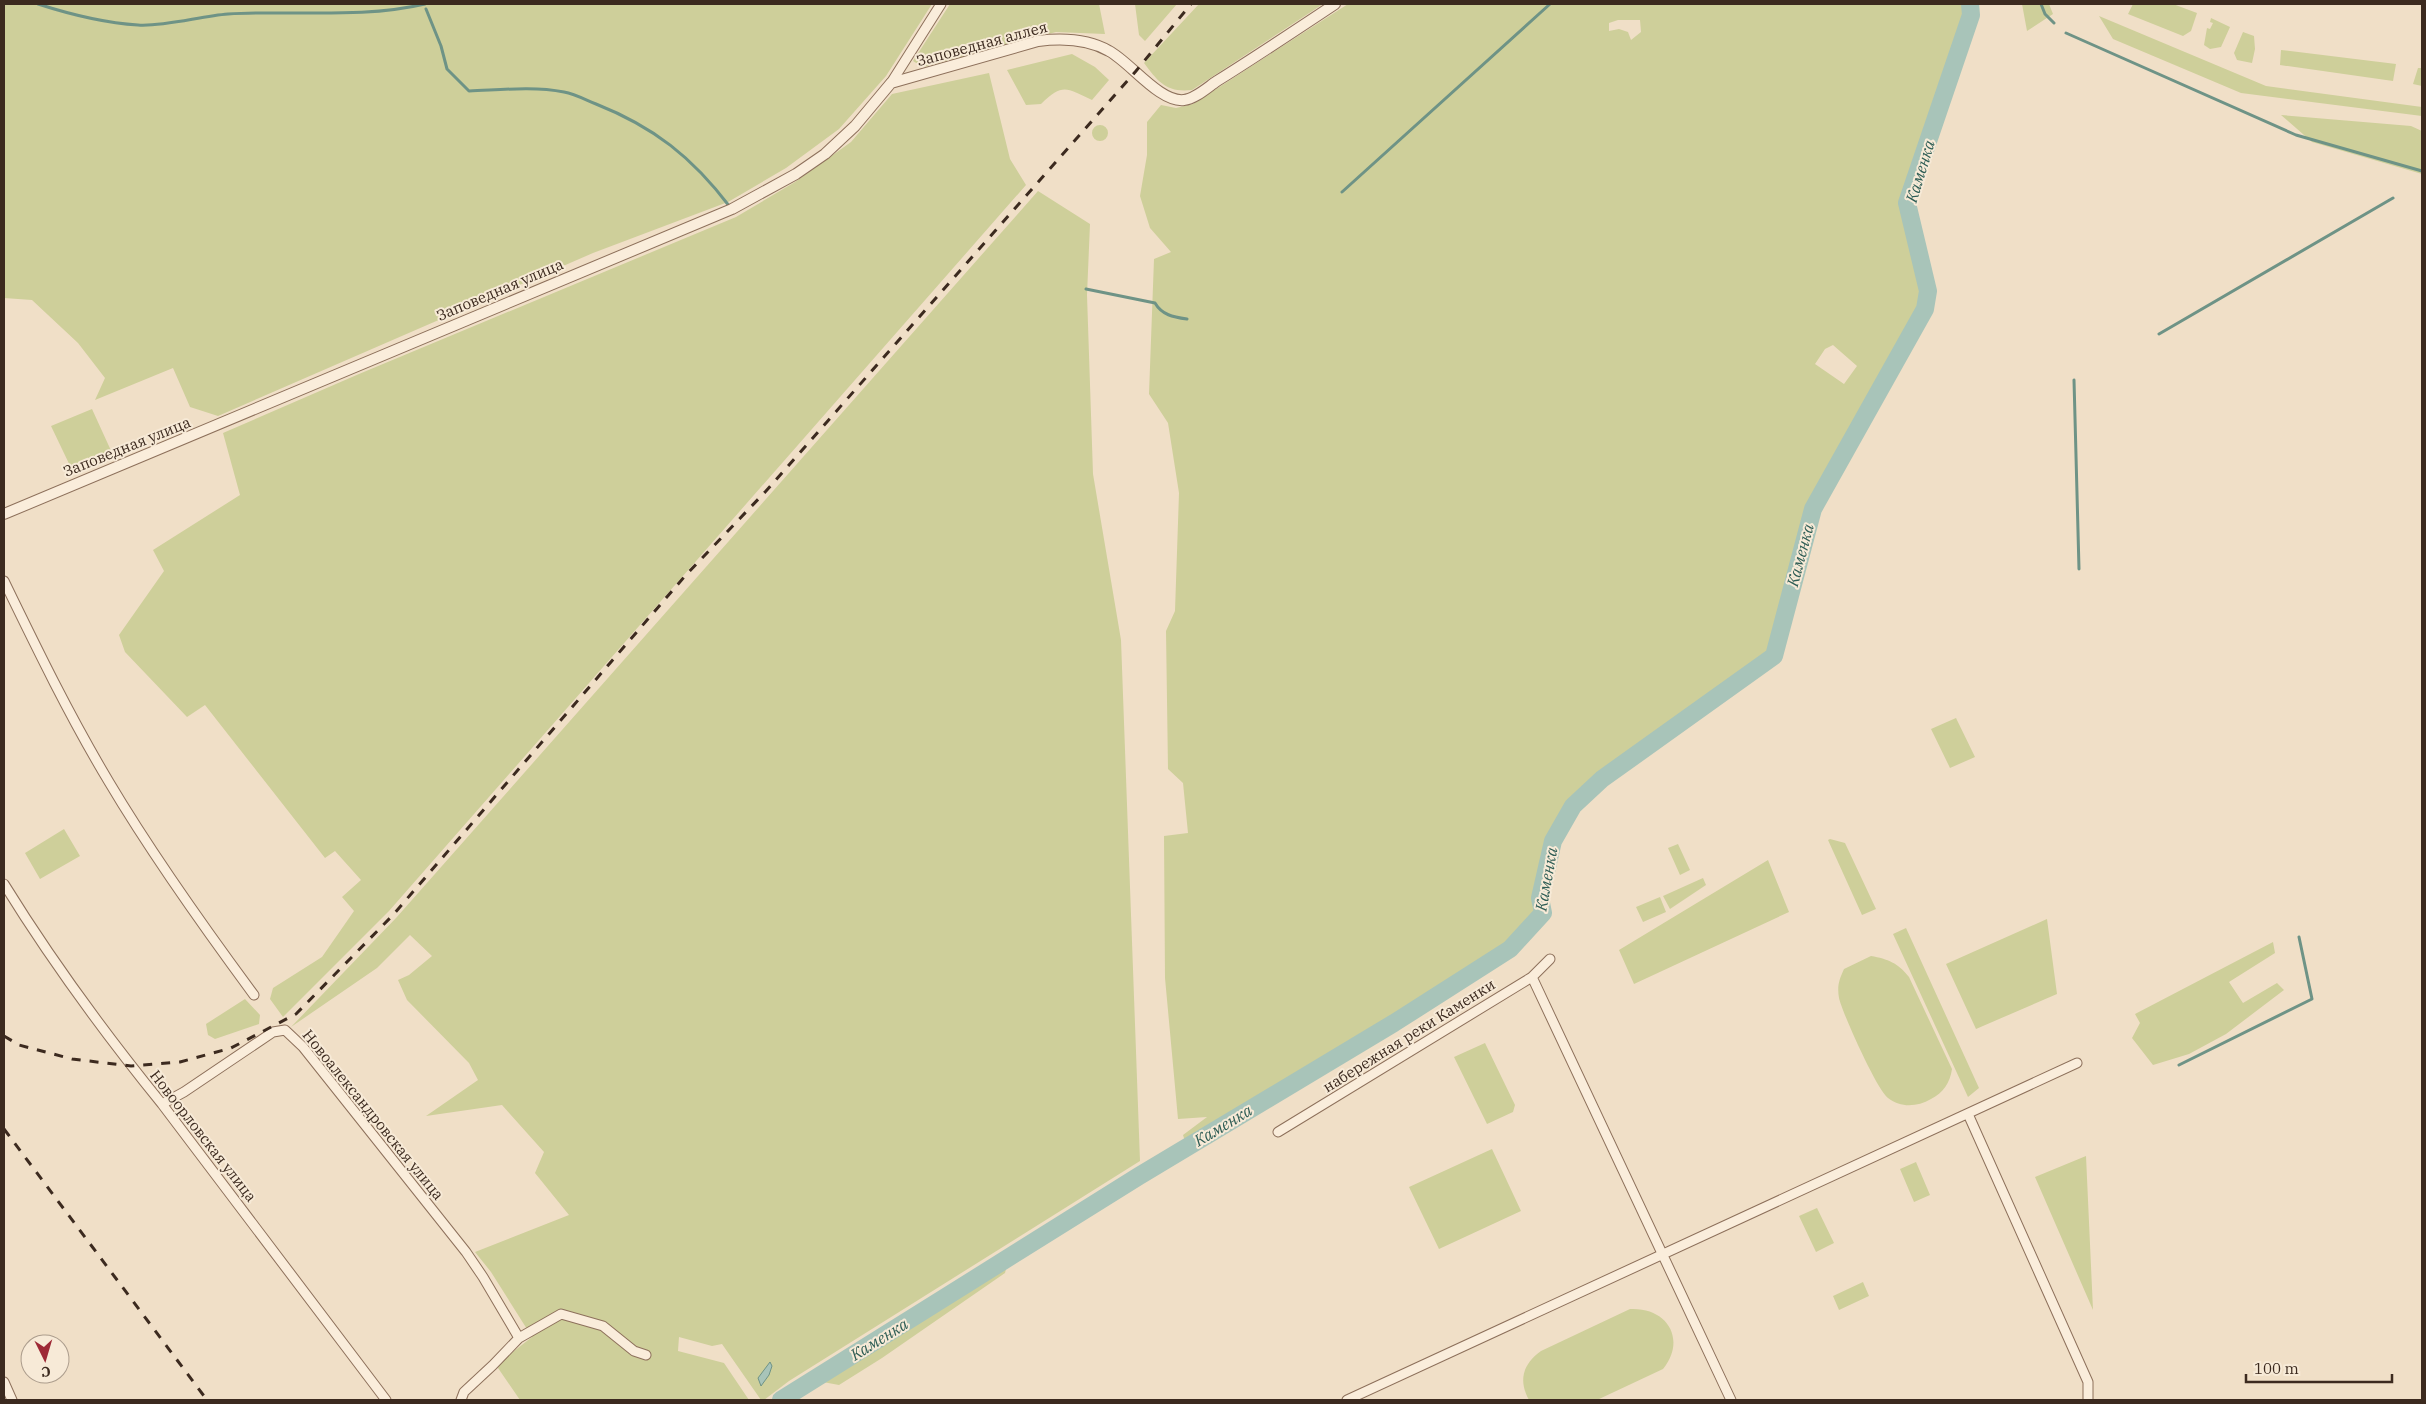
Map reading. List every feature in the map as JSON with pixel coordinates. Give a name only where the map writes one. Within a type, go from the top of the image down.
[{"type":"street","name":"Заповедная улица","points":[[4,514],[732,209],[796,174],[825,154],[855,126],[891,83],[941,4]]},
{"type":"street","name":"Заповедная аллея","points":[[891,83],[1038,41],[1055,39],[1079,41],[1108,50],[1162,93],[1172,98],[1184,100],[1239,68],[1335,4]]},
{"type":"street","points":[[4,581],[60,696],[109,781],[192,910],[254,995]]},
{"type":"street","name":"Новоорловская улица","points":[[4,884],[22,913],[131,1066],[162,1104],[386,1400]]},
{"type":"street","name":"набережная реки Каменки","points":[[1278,1132],[1532,977],[1550,959]]},
{"type":"street","points":[[1532,977],[1731,1400]]},
{"type":"street","name":"Новоалександровская улица","points":[[162,1104],[184,1092],[273,1032],[285,1030],[303,1047],[466,1252],[519,1338]]},
{"type":"street","points":[[1347,1400],[2077,1063]]},
{"type":"street","points":[[1968,1114],[2088,1382],[2088,1400]]},
{"type":"street","points":[[461,1400],[464,1392],[493,1366],[519,1338],[561,1314],[603,1326],[634,1351],[646,1355]]},
{"type":"street","points":[[4,1382],[12,1400]]},
{"type":"green space","points":[[4,4],[932,4],[886,76],[839,129],[786,168],[728,202],[593,253],[218,416],[190,407],[173,368],[95,400],[105,378],[78,343],[32,300],[4,298]]},
{"type":"green space","points":[[950,4],[1099,4],[1105,34],[1056,32],[923,67],[913,61]]},
{"type":"green space","points":[[1135,4],[1177,4],[1145,41],[1139,35]]},
{"type":"green space","points":[[1199,4],[1323,4],[1192,90],[1176,90],[1159,81],[1144,63]]},
{"type":"green space","points":[[1348,4],[1965,4],[1965,14],[1901,202],[1923,302],[1808,505],[1773,651],[1625,758],[1567,804],[1553,841],[1540,898],[1543,913],[1510,949],[1394,1023],[1187,1148],[1183,1135],[1207,1117],[1178,1119],[1165,978],[1164,836],[1188,833],[1183,783],[1168,769],[1166,631],[1175,611],[1179,493],[1168,423],[1149,394],[1154,259],[1171,252],[1150,228],[1140,196],[1147,155],[1147,122],[1161,105],[1176,108],[1193,104]],"holes":[[[1618,20],[1640,20],[1641,32],[1631,40],[1628,32],[1619,29],[1609,31],[1609,23]],[[1833,345],[1857,366],[1844,384],[1815,364],[1825,349]]]},
{"type":"green space","points":[[2022,4],[2049,4],[2053,14],[2027,31]]},
{"type":"green space","points":[[2133,4],[2173,4],[2197,13],[2191,31],[2183,36],[2128,14]]},
{"type":"green space","points":[[2099,16],[2266,86],[2422,107],[2422,116],[2241,93],[2113,39]]},
{"type":"green space","points":[[2211,18],[2230,27],[2221,47],[2210,49],[2204,45],[2207,28],[2210,29],[2213,23],[2210,22]]},
{"type":"green space","points":[[2243,32],[2254,36],[2255,49],[2252,63],[2237,60],[2234,53]]},
{"type":"green space","points":[[2281,50],[2396,64],[2393,81],[2280,65]]},
{"type":"green space","points":[[1072,54],[1095,67],[1109,80],[1092,100],[1070,90],[1060,90],[1041,104],[1026,105],[1007,70]]},
{"type":"green space","points":[[2418,68],[2422,68],[2422,86],[2413,84]]},
{"type":"green space","points":[[989,73],[1010,159],[1026,185],[389,911],[283,1017],[270,999],[273,988],[322,957],[354,911],[342,897],[361,880],[335,851],[325,858],[205,705],[187,717],[125,652],[119,635],[164,571],[153,550],[240,495],[223,433],[359,374],[736,217],[795,182],[851,142],[892,94]]},
{"type":"green space","points":[[2281,115],[2411,126],[2422,131],[2422,174],[2312,142]]},
{"type":"green space","points":[[1100,125],[1108,133],[1100,141],[1092,133]]},
{"type":"green space","points":[[1038,191],[1090,224],[1087,295],[1093,474],[1121,640],[1140,1161],[789,1381],[764,1400],[761,1400],[722,1344],[712,1346],[679,1337],[678,1351],[724,1363],[749,1400],[520,1400],[498,1368],[500,1362],[532,1337],[491,1272],[475,1252],[569,1215],[535,1173],[544,1152],[502,1105],[426,1116],[478,1080],[469,1063],[407,1000],[398,980],[409,975],[432,956],[410,935],[377,968],[291,1027],[396,918]]},
{"type":"green space","points":[[92,409],[113,455],[73,472],[51,426]]},
{"type":"green space","points":[[1956,718],[1975,757],[1950,768],[1931,729]]},
{"type":"green space","points":[[64,829],[80,856],[40,879],[25,853]]},
{"type":"green space","points":[[1828,840],[1845,843],[1876,909],[1862,915]]},
{"type":"green space","points":[[1678,844],[1690,870],[1680,875],[1668,848]]},
{"type":"green space","points":[[1768,860],[1789,912],[1634,984],[1619,950]]},
{"type":"green space","points":[[1703,878],[1706,885],[1670,909],[1663,896]]},
{"type":"green space","points":[[1660,897],[1666,912],[1643,922],[1636,907]]},
{"type":"green space","points":[[2047,919],[2057,994],[1976,1029],[1946,964]]},
{"type":"green space","points":[[1906,928],[1979,1088],[1968,1097],[1893,934]]},
{"type":"green space","points":[[2273,942],[2275,953],[2229,982],[2243,1003],[2277,983],[2284,990],[2226,1034],[2189,1054],[2153,1065],[2132,1038],[2140,1023],[2135,1014]]},
{"type":"green space","points":[[1871,956],[1892,962],[1909,977],[1952,1069],[1950,1079],[1942,1091],[1926,1102],[1904,1105],[1888,1098],[1876,1081],[1860,1050],[1842,1006],[1838,986],[1844,969]]},
{"type":"green space","points":[[245,999],[260,1015],[259,1024],[215,1039],[208,1035],[206,1024]]},
{"type":"green space","points":[[1485,1043],[1515,1105],[1513,1112],[1487,1124],[1454,1057]]},
{"type":"green space","points":[[1492,1149],[1521,1211],[1439,1249],[1409,1187]]},
{"type":"green space","points":[[2086,1156],[2093,1310],[2035,1177]]},
{"type":"green space","points":[[1916,1162],[1930,1195],[1914,1202],[1900,1169]]},
{"type":"green space","points":[[1817,1208],[1834,1243],[1816,1252],[1799,1216]]},
{"type":"green space","points":[[1009,1257],[1005,1273],[882,1358],[839,1385],[812,1380]]},
{"type":"green space","points":[[1863,1282],[1869,1296],[1839,1310],[1833,1296]]},
{"type":"green space","points":[[1630,1309],[1654,1313],[1663,1319],[1669,1327],[1673,1336],[1673,1347],[1670,1358],[1663,1369],[1597,1400],[1529,1400],[1523,1379],[1526,1367],[1535,1356],[1541,1351]]},
{"type":"shaded area","points":[[770,1362],[772,1366],[769,1375],[761,1386],[758,1378]]},
{"type":"waterway","points":[[38,4],[100,20],[148,25],[228,14],[352,13],[401,9],[425,4]]},
{"type":"waterway","points":[[1342,192],[1550,4]]},
{"type":"waterway","name":"Каменка","points":[[781,1400],[1139,1176],[1394,1023],[1510,949],[1543,913],[1540,898],[1553,841],[1573,806],[1602,779],[1774,656],[1813,509],[1925,309],[1928,291],[1907,203],[1971,15],[1970,4]]},
{"type":"waterway","points":[[2041,4],[2045,14],[2054,23]]},
{"type":"waterway","points":[[426,9],[441,46],[447,69],[469,91],[552,90],[572,94],[617,113],[671,145],[701,173],[730,207]]},
{"type":"waterway","points":[[2066,33],[2296,135],[2422,171]]},
{"type":"waterway","points":[[2159,334],[2393,198]]},
{"type":"waterway","points":[[1086,289],[1155,303],[1168,315],[1187,319]]},
{"type":"waterway","points":[[2074,380],[2079,569]]},
{"type":"waterway","points":[[2179,1065],[2312,999],[2299,937]]},
{"type":"railway","points":[[4,1036],[19,1045],[72,1059],[131,1066],[180,1062],[231,1048],[296,1014],[393,915],[685,576],[766,491],[1136,71],[1191,4]]},
{"type":"railway","points":[[4,1129],[207,1400]]}]
